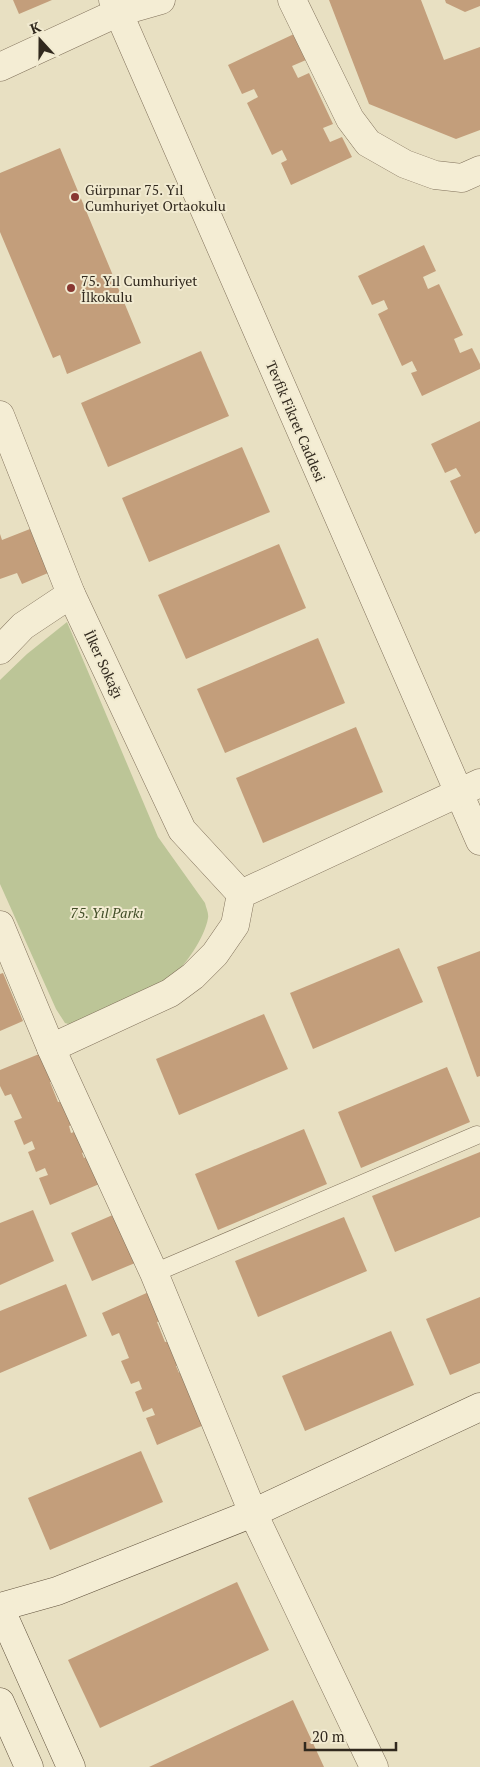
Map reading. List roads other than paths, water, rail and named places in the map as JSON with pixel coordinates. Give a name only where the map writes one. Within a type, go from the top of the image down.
[{"type":"street","points":[[0,66],[116,6],[161,0]]},
{"type":"street","points":[[292,0],[350,119],[368,144],[405,164],[435,175],[462,178],[480,170]]},
{"type":"street","name":"Tevfik Fikret Caddesi","points":[[116,6],[469,788],[480,841]]},
{"type":"street","name":"İlker Sokağı","points":[[0,415],[71,594],[182,830],[241,894]]},
{"type":"street","points":[[0,650],[23,626],[71,594]]},
{"type":"street","points":[[51,1048],[170,993],[193,976],[215,954],[235,925],[241,894],[469,788]]},
{"type":"street","points":[[0,925],[51,1048],[154,1273],[254,1513],[374,1767]]},
{"type":"street","points":[[70,1767],[1,1618],[57,1591],[254,1513],[480,1406]]},
{"type":"street","points":[[0,1702],[29,1767]]},
{"type":"lane","points":[[154,1273],[477,1135]]},
{"type":"place","name":"Gürpınar 75. Yıl Cumhuriyet Ortaokulu","points":[[75,197]]},
{"type":"place","name":"75. Yıl Cumhuriyet İlkokulu","points":[[71,288]]},
{"type":"park label","name":"75. Yıl Parkı","points":[[107,912]]}]
